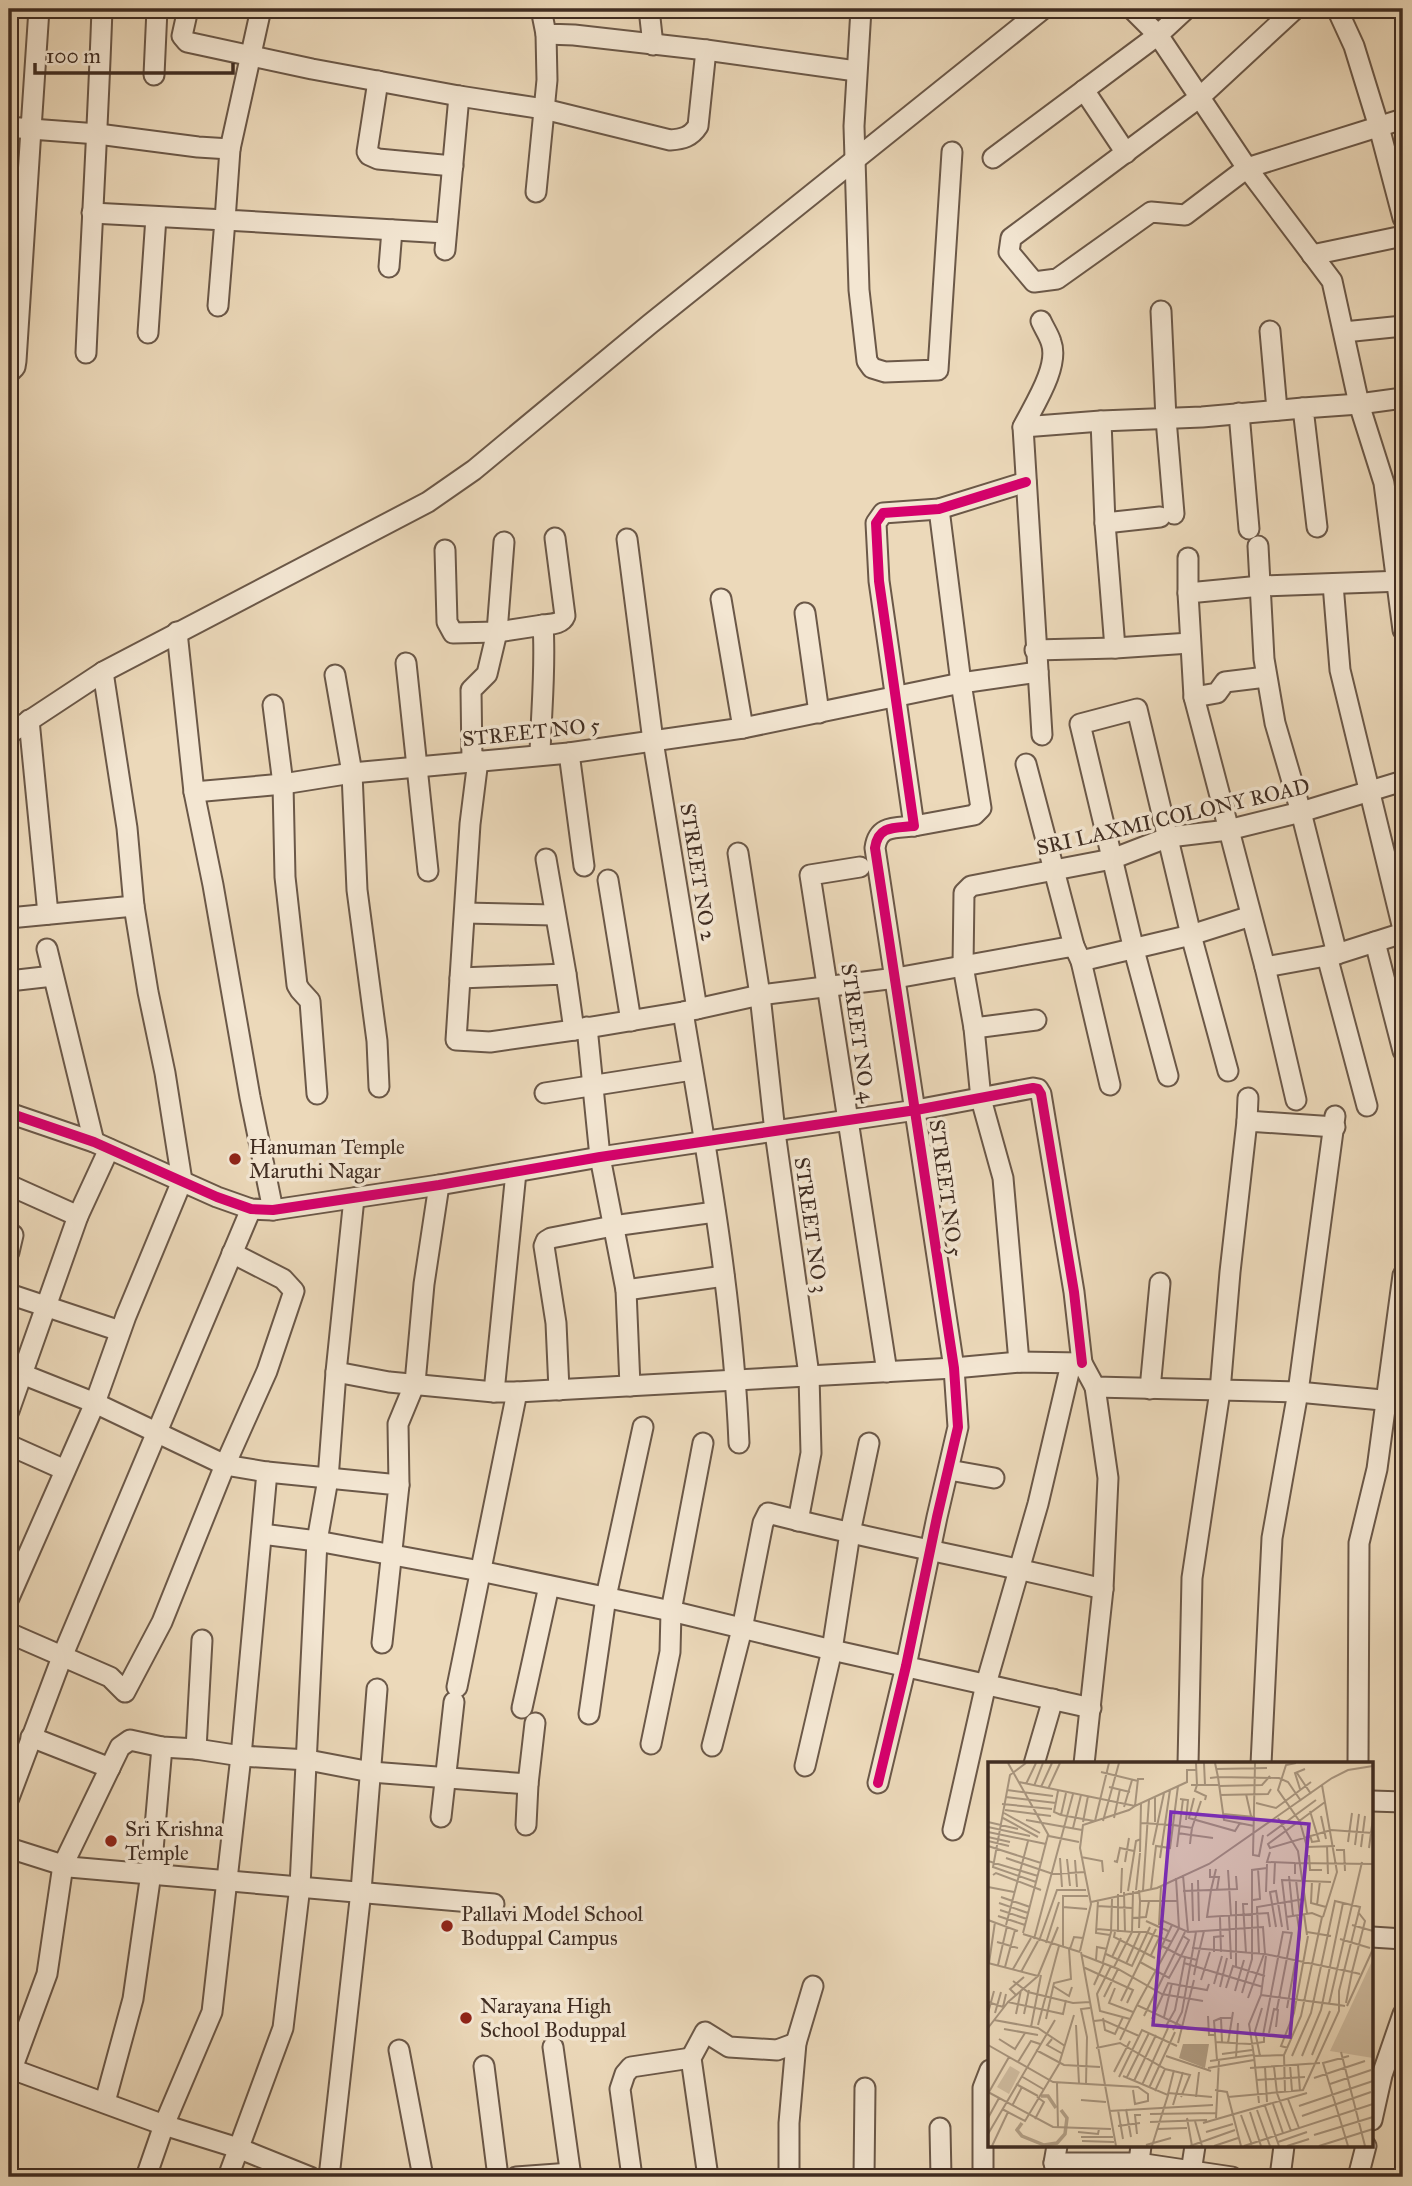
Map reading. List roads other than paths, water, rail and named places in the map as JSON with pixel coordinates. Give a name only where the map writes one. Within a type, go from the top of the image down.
[{"type":"street","points":[[9,373],[15,367],[16,361],[39,9]]},
{"type":"street","points":[[86,353],[102,9]]},
{"type":"street","points":[[154,75],[157,9]]},
{"type":"street","points":[[188,9],[182,36],[184,40],[378,81],[544,108],[670,140],[693,134],[698,126],[706,50]]},
{"type":"street","points":[[218,306],[230,149],[261,9]]},
{"type":"street","points":[[536,192],[547,80],[546,34],[541,9]]},
{"type":"street","points":[[649,9],[653,44]]},
{"type":"street","points":[[862,9],[854,126],[859,289],[867,361],[872,368],[885,372],[938,370],[952,152]]},
{"type":"street","points":[[9,734],[103,672],[428,502],[463,478],[650,324],[1043,9]]},
{"type":"street","points":[[1132,9],[1158,35],[1247,168],[1332,281],[1359,404],[1384,484],[1401,581],[1403,629]]},
{"type":"street","points":[[993,158],[1158,35],[1186,9]]},
{"type":"street","points":[[1295,9],[1200,97],[1012,238],[1009,252],[1034,282],[1058,279],[1151,212],[1185,215],[1247,168],[1403,119]]},
{"type":"street","points":[[1336,9],[1353,47],[1379,127],[1403,218]]},
{"type":"street","points":[[546,34],[706,50],[856,71]]},
{"type":"street","points":[[378,81],[367,152],[369,155],[373,158],[453,166]]},
{"type":"street","points":[[1084,90],[1126,153]]},
{"type":"street","points":[[92,213],[393,230],[446,241],[459,96]]},
{"type":"street","points":[[9,127],[230,149]]},
{"type":"street","points":[[148,333],[156,217]]},
{"type":"street","points":[[389,267],[393,230]]},
{"type":"street","points":[[1312,255],[1403,236]]},
{"type":"street","points":[[1105,523],[1167,515],[1161,311]]},
{"type":"street","points":[[1041,321],[1052,342],[1053,352],[1047,379],[1023,427],[1042,736]]},
{"type":"street","points":[[1344,332],[1403,326]]},
{"type":"street","points":[[1270,331],[1277,410]]},
{"type":"street","points":[[1023,427],[1166,419],[1403,398]]},
{"type":"street","points":[[1303,408],[1317,527]]},
{"type":"street","points":[[1239,413],[1261,586],[1266,677],[1275,723],[1301,812],[1367,1106]]},
{"type":"street","points":[[1101,421],[1105,523],[1115,648]]},
{"type":"street","points":[[939,509],[961,683],[981,808],[974,815],[914,826],[879,581],[876,523],[883,513],[939,509],[1026,482]]},
{"type":"street","points":[[445,550],[449,629],[453,633],[498,632],[564,620],[555,538]]},
{"type":"street","name":"STREET NO 2","points":[[627,538],[690,1011],[692,1070],[705,1141]]},
{"type":"street","points":[[504,542],[498,632],[486,674],[471,690],[475,761],[456,1040],[490,1042],[690,1011],[760,995],[896,978],[963,966],[1078,953],[1134,950],[1251,916]]},
{"type":"street","points":[[1188,558],[1194,697],[1265,967],[1296,1100]]},
{"type":"street","points":[[1188,593],[1261,586],[1401,581]]},
{"type":"street","points":[[1265,967],[1332,955],[1403,931],[1340,670],[1333,584]]},
{"type":"street","points":[[721,598],[743,728]]},
{"type":"street","points":[[805,613],[819,713]]},
{"type":"street","points":[[540,755],[542,678],[546,662],[543,625]]},
{"type":"street","points":[[177,632],[194,792],[273,1210]]},
{"type":"street","points":[[1035,650],[1190,643]]},
{"type":"street","points":[[405,663],[428,872]]},
{"type":"street","points":[[9,1598],[95,1403],[120,1331],[183,1181],[134,906],[127,828],[103,672]]},
{"type":"street","name":"STREET NO 5","points":[[194,792],[352,773],[569,753],[743,728],[961,683],[1038,672]]},
{"type":"street","points":[[335,675],[352,773],[357,890],[377,1041],[379,1087]]},
{"type":"street","points":[[1194,697],[1217,693],[1225,682],[1232,680],[1266,677]]},
{"type":"street","points":[[273,705],[283,783],[285,877],[297,985],[310,1001],[317,1094]]},
{"type":"street","points":[[1168,1076],[1134,950],[1080,724],[1137,709],[1191,935],[1228,1071]]},
{"type":"street","points":[[29,720],[48,914]]},
{"type":"street","points":[[569,753],[584,866]]},
{"type":"street","points":[[1026,764],[1052,869],[1078,953],[1110,1085]]},
{"type":"street","name":"SRI LAXMI COLONY ROAD","points":[[1019,1362],[1003,1178],[981,1099],[974,1028],[963,966],[964,893],[971,886],[1112,859],[1169,837],[1228,830],[1301,812],[1403,781]]},
{"type":"street","name":"STREET NO 5","points":[[878,1783],[958,1427],[954,1368],[875,848],[877,838],[885,830],[914,826]]},
{"type":"street","name":"STREET NO 3","points":[[738,853],[760,995],[775,1132],[810,1375],[811,1452],[798,1521]]},
{"type":"street","points":[[546,859],[566,974],[593,1087],[600,1157],[626,1290],[630,1386]]},
{"type":"street","name":"STREET NO 4","points":[[860,867],[810,875],[887,1372]]},
{"type":"street","points":[[608,880],[631,1020]]},
{"type":"street","points":[[9,918],[134,906]]},
{"type":"street","points":[[465,913],[554,915]]},
{"type":"street","points":[[1375,942],[1403,1051]]},
{"type":"street","points":[[9,1411],[102,1146],[47,949]]},
{"type":"street","points":[[460,978],[566,974]]},
{"type":"street","points":[[9,981],[53,976]]},
{"type":"street","points":[[974,1028],[1036,1020]]},
{"type":"street","points":[[545,1093],[692,1070]]},
{"type":"street","points":[[9,1113],[102,1146],[251,1209],[273,1210],[600,1157],[916,1110],[1033,1088],[1038,1090],[1041,1094],[1074,1292],[1077,1363],[986,1684],[953,1830]]},
{"type":"street","points":[[1188,1762],[1192,1578],[1220,1391],[1248,1098]]},
{"type":"street","points":[[1247,1121],[1335,1121],[1298,1392],[1272,1538],[1261,1762]]},
{"type":"street","points":[[705,1141],[730,1317],[738,1443]]},
{"type":"street","points":[[494,1392],[516,1172]]},
{"type":"street","points":[[9,1185],[78,1216]]},
{"type":"street","points":[[382,1643],[398,1485],[398,1424],[415,1383],[424,1284],[439,1185]]},
{"type":"street","points":[[228,2177],[283,2028],[300,1886],[317,1541],[328,1479],[354,1198]]},
{"type":"street","points":[[9,1798],[62,1657],[251,1209]]},
{"type":"street","points":[[559,1390],[556,1323],[544,1246],[546,1241],[613,1226],[715,1212]]},
{"type":"street","points":[[9,1633],[110,1677],[125,1692],[162,1622],[225,1465],[267,1371],[294,1291],[284,1279],[232,1253]]},
{"type":"street","points":[[1358,1762],[1359,1543],[1395,1402],[1403,1275]]},
{"type":"street","points":[[626,1290],[724,1276]]},
{"type":"street","points":[[1150,1389],[1160,1283]]},
{"type":"street","points":[[9,1294],[120,1331]]},
{"type":"street","points":[[336,1372],[389,1382],[517,1392],[954,1368],[1019,1362],[1077,1363]]},
{"type":"street","points":[[1077,1363],[1095,1387],[1108,1478],[1102,1589],[1084,1762]]},
{"type":"street","points":[[22,1374],[95,1403],[225,1465],[267,1472],[398,1485]]},
{"type":"street","points":[[1095,1387],[1298,1392],[1395,1402]]},
{"type":"street","points":[[441,1817],[455,1694],[517,1392]]},
{"type":"street","points":[[589,1714],[606,1597],[643,1427]]},
{"type":"street","points":[[651,1744],[670,1652],[671,1611],[703,1443]]},
{"type":"street","points":[[805,1766],[832,1650],[850,1533],[869,1443]]},
{"type":"street","points":[[9,1445],[65,1470]]},
{"type":"street","points":[[949,1469],[994,1478]]},
{"type":"street","points":[[146,2177],[163,2125],[212,2012],[267,1472]]},
{"type":"street","points":[[712,1746],[742,1629],[763,1523],[768,1513],[930,1551],[1020,1568],[1102,1589]]},
{"type":"street","points":[[262,1534],[317,1541],[606,1597],[1091,1708]]},
{"type":"street","points":[[526,1825],[529,1715],[549,1586]]},
{"type":"street","points":[[196,1749],[202,1640]]},
{"type":"street","points":[[329,2177],[361,1891],[377,1689]]},
{"type":"street","points":[[1035,1762],[1053,1699]]},
{"type":"street","points":[[31,1737],[110,1768]]},
{"type":"street","points":[[310,2177],[238,2148],[10,2072],[47,1974],[63,1865],[120,1747],[130,1740],[162,1747],[240,1756],[308,1760],[371,1772],[528,1784]]},
{"type":"street","points":[[105,2102],[133,1999],[151,1873],[162,1747]]},
{"type":"street","points":[[1374,1801],[1403,1802]]},
{"type":"street","points":[[9,1848],[63,1865],[494,1904]]},
{"type":"street","points":[[1374,1937],[1403,1939]]},
{"type":"street","points":[[789,2177],[789,2123],[796,2043],[813,1986]]},
{"type":"street","points":[[1374,2102],[1377,2075],[1403,2014]]},
{"type":"street","points":[[708,2177],[691,2057],[705,2032],[729,2047],[777,2050],[796,2043]]},
{"type":"street","points":[[516,2177],[571,2175],[553,2047]]},
{"type":"street","points":[[399,2050],[423,2177]]},
{"type":"street","points":[[632,2177],[620,2089],[625,2074],[631,2067],[691,2057]]},
{"type":"street","points":[[484,2066],[499,2177]]},
{"type":"street","points":[[864,2177],[865,2088]]},
{"type":"street","points":[[983,2177],[987,2088]]},
{"type":"street","points":[[940,2128],[941,2177]]},
{"type":"street","points":[[1191,2172],[1195,2148]]},
{"type":"street","points":[[1280,2177],[1284,2148]]},
{"type":"street","points":[[1359,2177],[1366,2148]]},
{"type":"street","points":[[1057,2162],[1139,2162],[1232,2177]]},
{"type":"place","name":"Hanuman Temple Maruthi Nagar","points":[[235,1159]]},
{"type":"place","name":"Sri Krishna Temple","points":[[111,1841]]},
{"type":"place","name":"Pallavi Model School Boduppal Campus","points":[[447,1926]]},
{"type":"place","name":"Narayana High School Boduppal","points":[[466,2018]]}]
